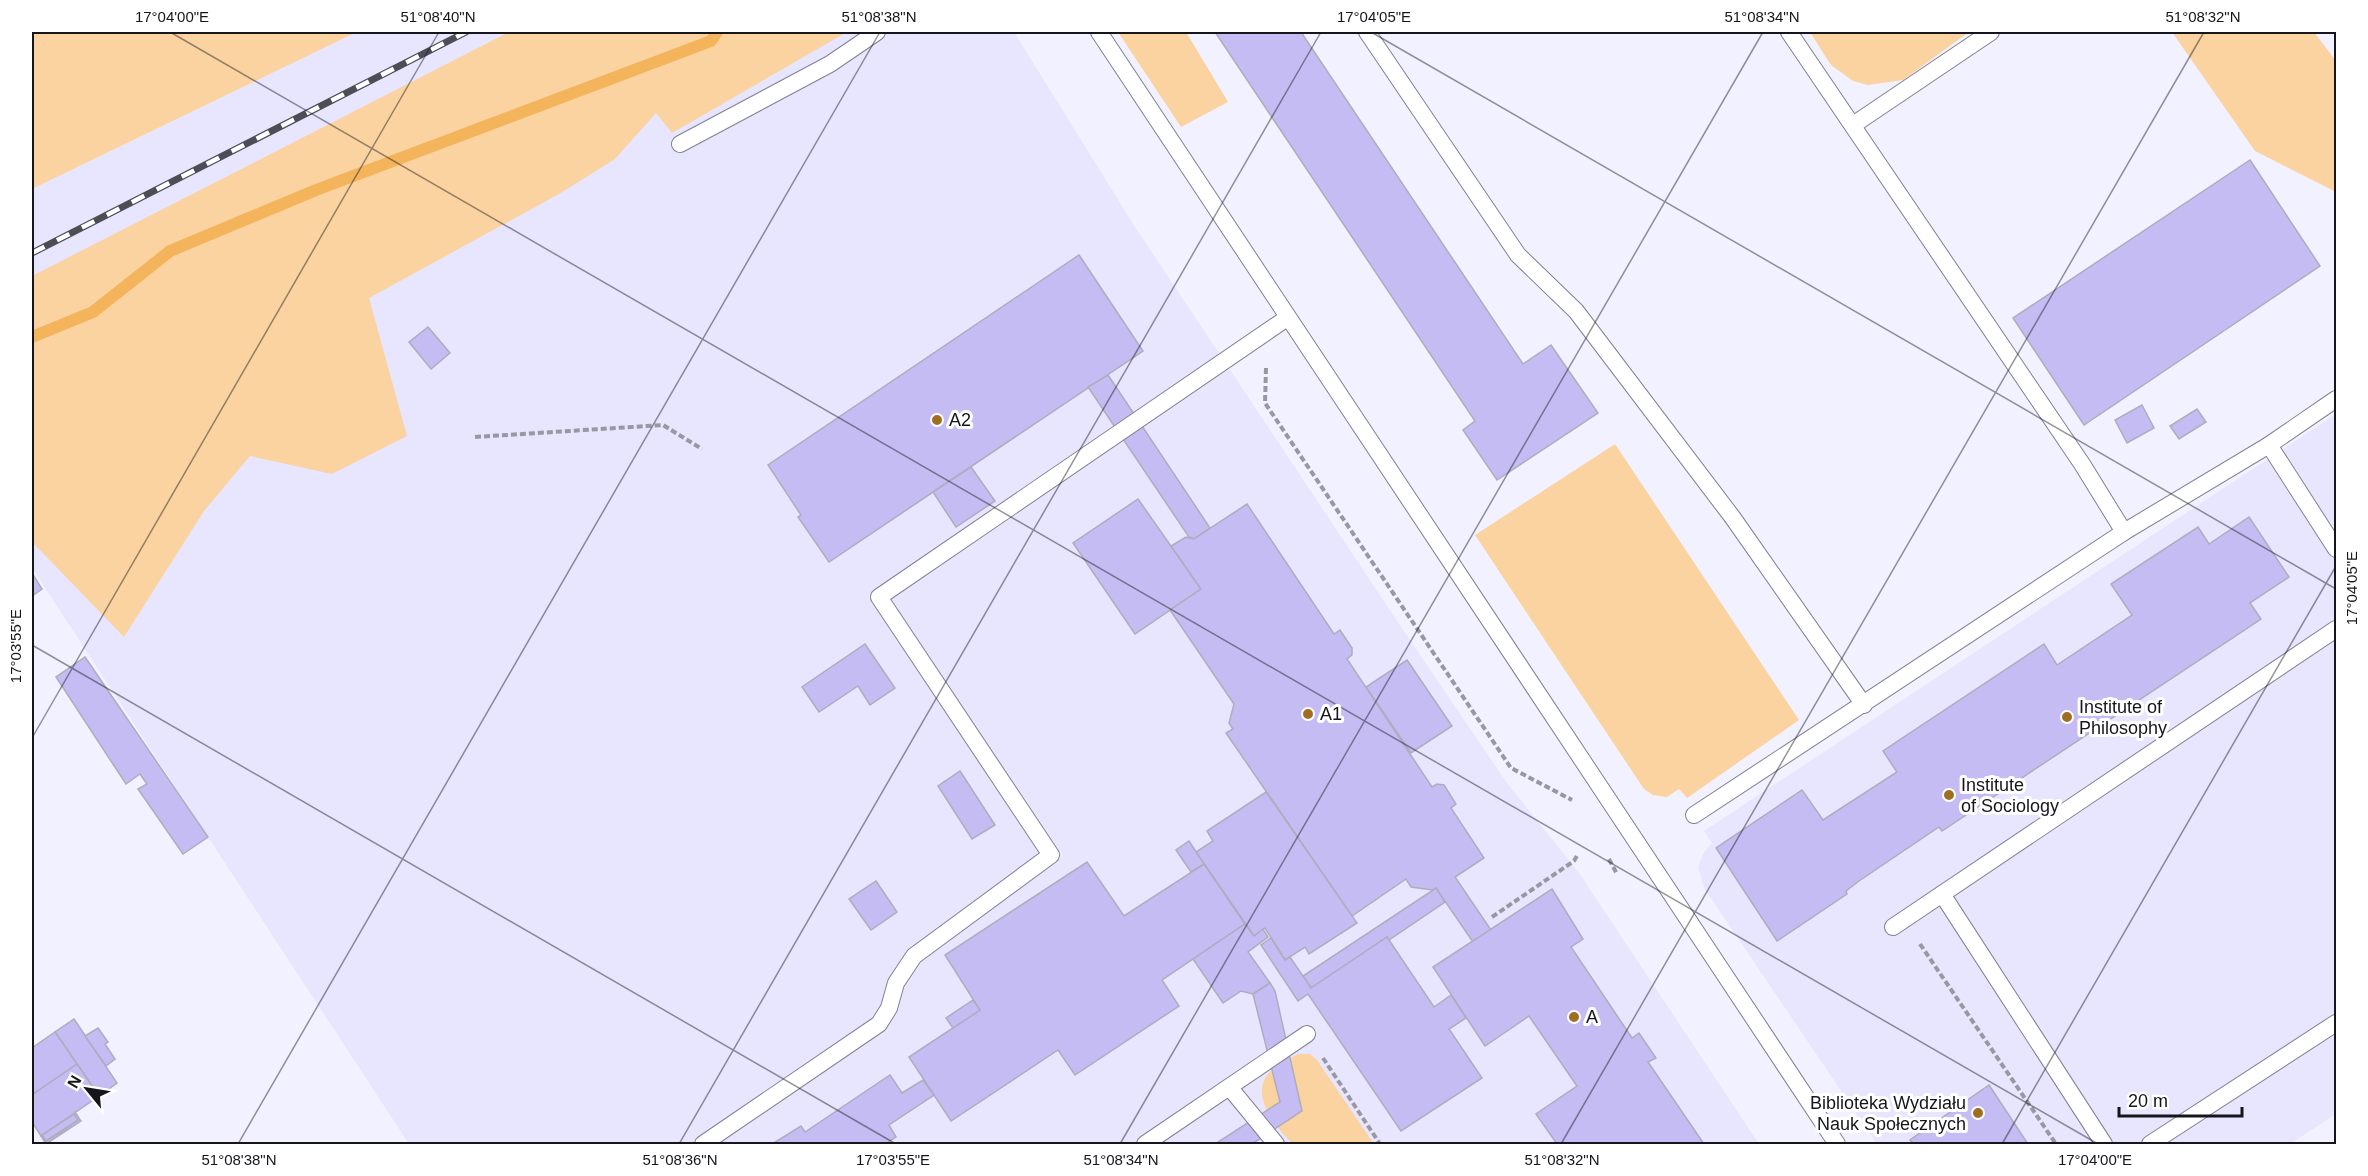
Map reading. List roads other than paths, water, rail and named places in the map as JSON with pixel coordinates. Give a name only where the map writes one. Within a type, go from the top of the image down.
[{"type":"lane","points":[[680,144],[830,64],[877,32]]},
{"type":"lane","points":[[1099,32],[1837,1144]]},
{"type":"lane","points":[[1366,32],[1518,255],[1576,311],[1733,518],[1864,705]]},
{"type":"lane","points":[[1789,32],[2082,464],[2124,532]]},
{"type":"lane","points":[[1853,125],[1991,32]]},
{"type":"lane","points":[[703,1144],[879,1024],[889,1008],[896,983],[914,956],[1051,855],[879,597],[1287,318]]},
{"type":"lane","points":[[1694,815],[2124,532],[2269,445],[2337,399]]},
{"type":"lane","points":[[2269,445],[2337,549]]},
{"type":"lane","points":[[1893,927],[2337,629]]},
{"type":"lane","points":[[1942,894],[2104,1144]]},
{"type":"lane","points":[[2150,1144],[2337,1023]]},
{"type":"lane","points":[[1145,1144],[1307,1034]]},
{"type":"lane","points":[[1230,1088],[1276,1144]]},
{"type":"waterway","points":[[32,337],[93,312],[170,251],[316,190],[711,41],[717,32]]},
{"type":"railway","points":[[32,253],[466,32]]},
{"type":"place","name":"A2","points":[[937,420]]},
{"type":"place","name":"A1","points":[[1308,714]]},
{"type":"place","name":"Institute of Philosophy","points":[[2067,717]]},
{"type":"place","name":"Institute of Sociology","points":[[1949,795]]},
{"type":"place","name":"A","points":[[1574,1017]]},
{"type":"place","name":"Biblioteka Wydziału Nauk Społecznych","points":[[1978,1113]]}]
